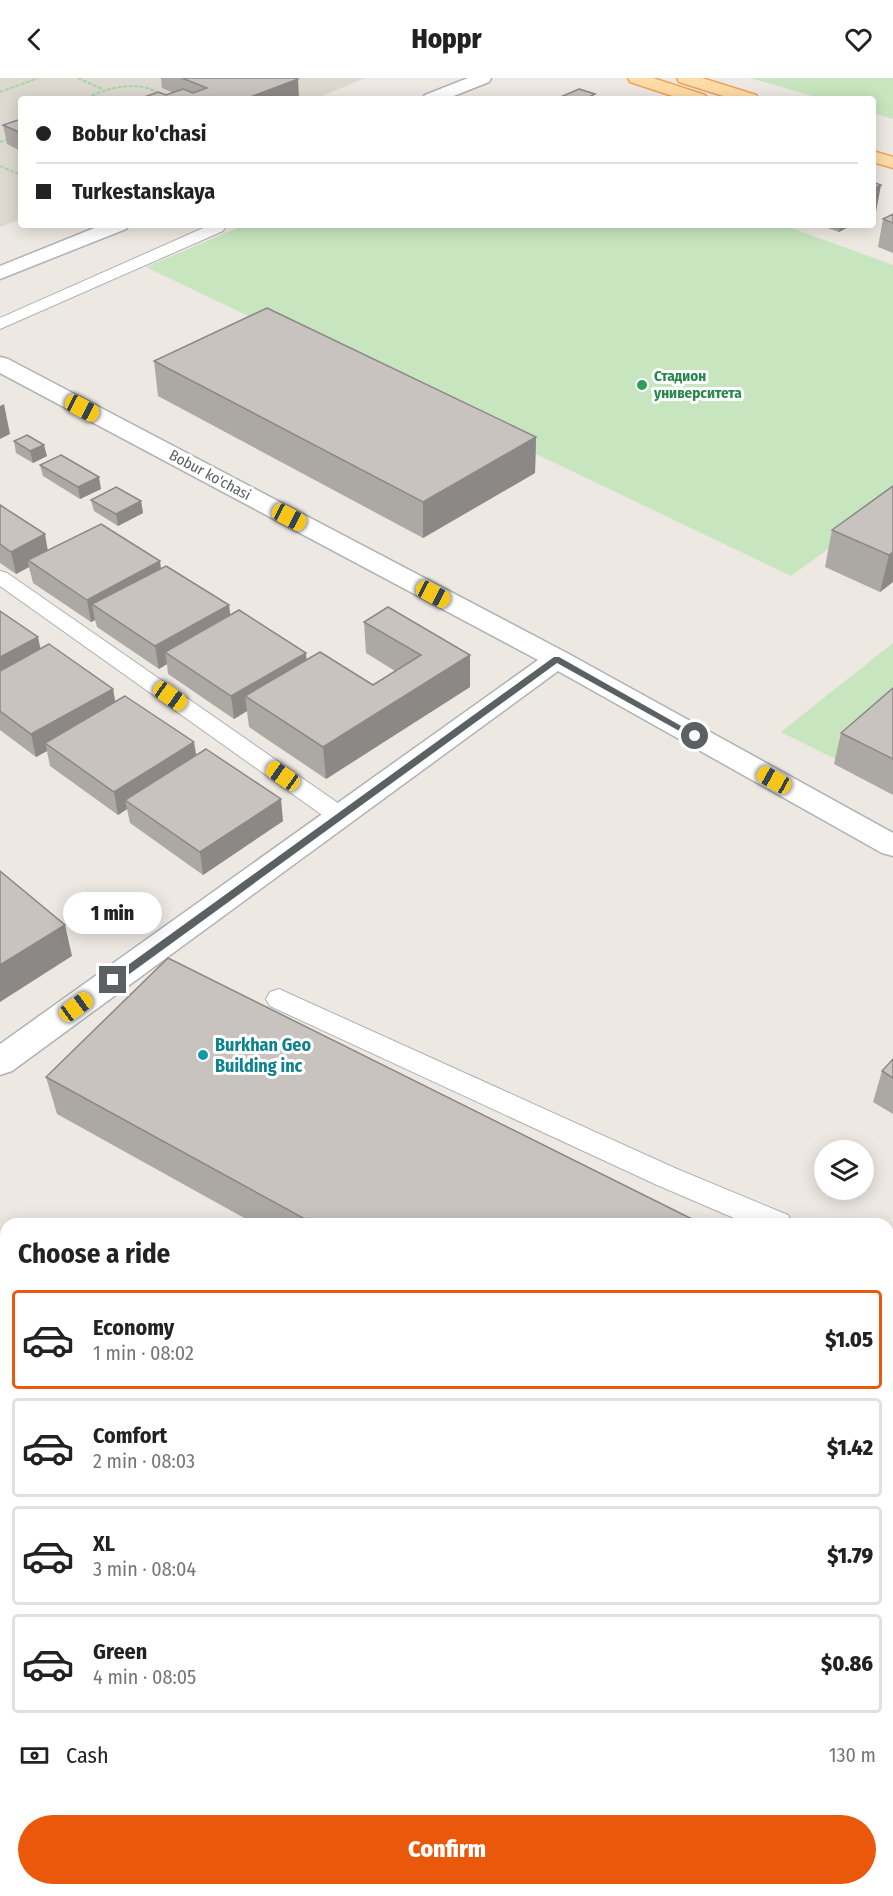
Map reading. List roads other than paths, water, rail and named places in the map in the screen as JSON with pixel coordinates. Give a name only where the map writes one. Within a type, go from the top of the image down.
[{"type":"main road","points":[[636,78],[690,96]]},
{"type":"main road","points":[[685,78],[741,96]]},
{"type":"main road","points":[[876,140],[893,145]]},
{"type":"main road","points":[[876,157],[893,163]]},
{"type":"street","points":[[438,96],[483,78]]},
{"type":"street","points":[[0,273],[112,228]]},
{"type":"street","name":"Bobur ko'chasi","points":[[0,364],[557,659],[893,846]]},
{"type":"street","points":[[0,1062],[557,659]]},
{"type":"lane","points":[[0,324],[218,228]]},
{"type":"lane","points":[[0,577],[340,816]]},
{"type":"lane","points":[[279,999],[667,1177],[764,1218]]},
{"type":"place","name":"Стадион университета","points":[[642,385]]},
{"type":"place","name":"Burkhan Geo Building inc","points":[[203,1055]]}]
